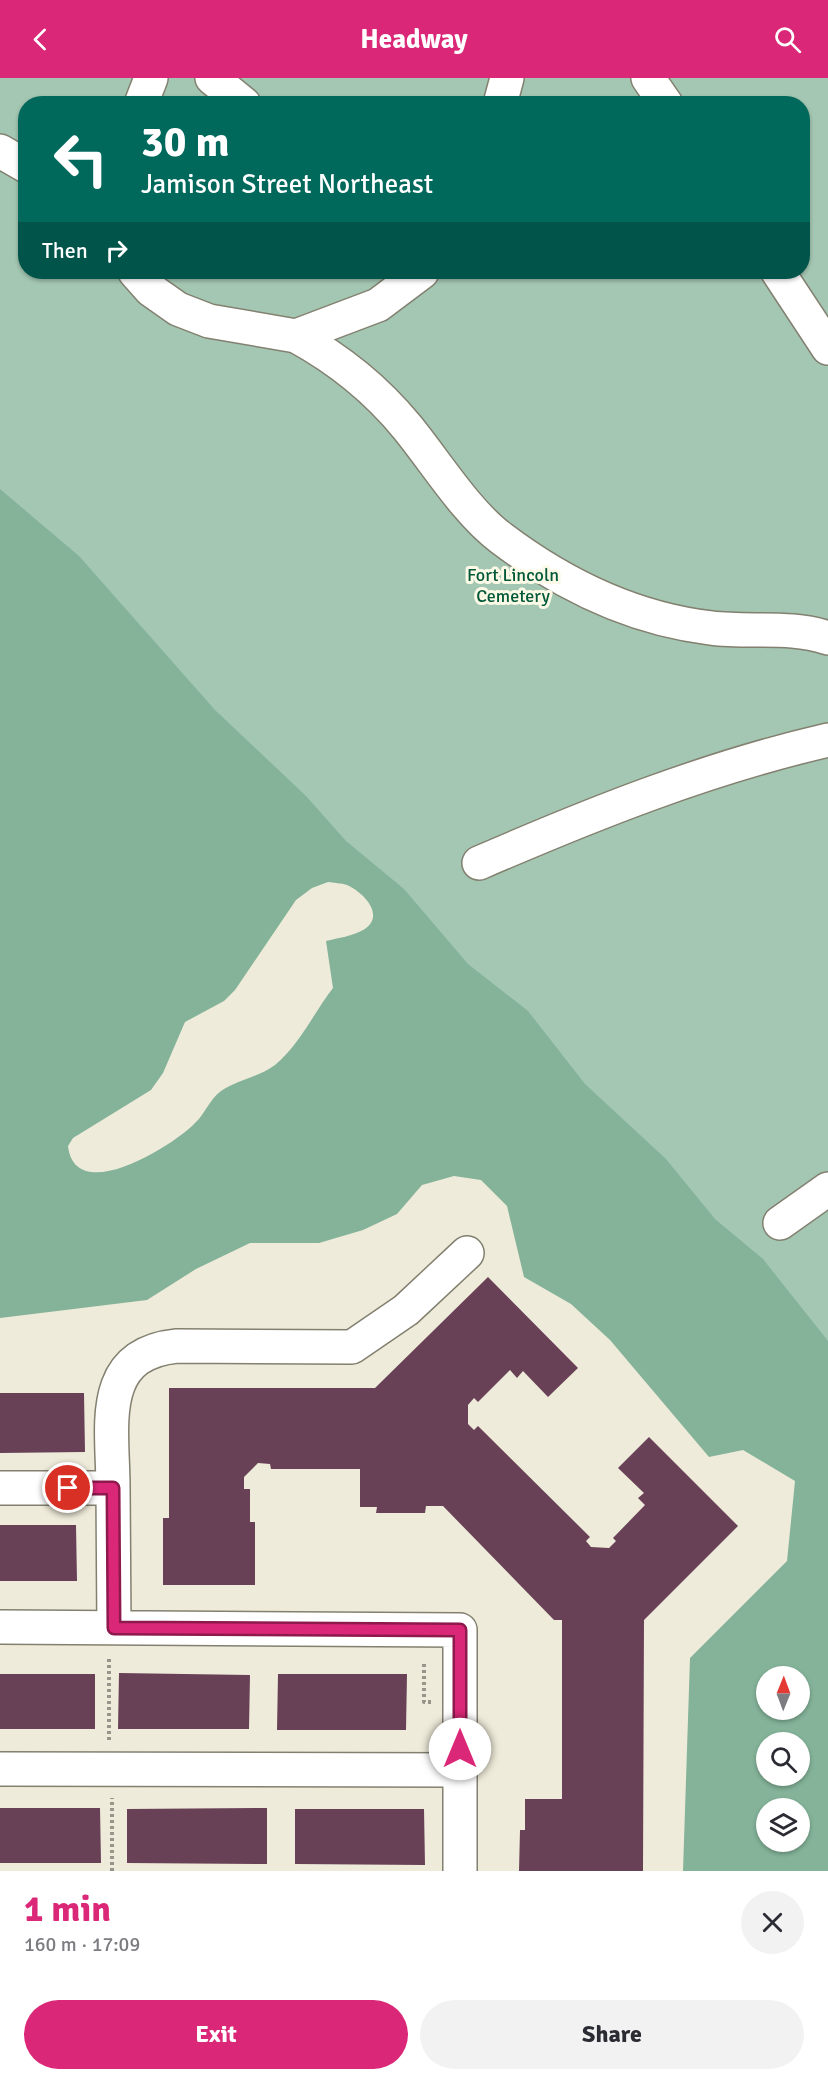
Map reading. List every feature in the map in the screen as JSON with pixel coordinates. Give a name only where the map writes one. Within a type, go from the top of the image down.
[{"type":"street","points":[[144,96],[151,78]]},
{"type":"street","points":[[212,78],[234,96]]},
{"type":"street","points":[[502,96],[507,78]]},
{"type":"street","points":[[648,78],[660,96]]},
{"type":"street","points":[[0,151],[18,161]]},
{"type":"street","points":[[141,279],[151,290],[178,309],[209,321],[296,336],[331,355],[376,393],[407,427],[448,482],[499,537],[575,585],[621,607],[674,622],[711,628],[825,632]]},
{"type":"street","points":[[296,336],[378,305],[413,279]]},
{"type":"street","points":[[783,279],[828,348]]},
{"type":"street","points":[[479,863],[548,833],[689,779],[778,752],[828,740]]},
{"type":"street","points":[[780,1223],[828,1189]]},
{"type":"street","points":[[114,1628],[113,1402],[116,1387],[125,1369],[140,1355],[159,1348],[177,1346],[352,1347],[406,1310],[467,1253]]},
{"type":"street","points":[[0,1488],[113,1488]]},
{"type":"street","points":[[0,1627],[460,1630],[460,1871]]},
{"type":"street","points":[[0,1769],[459,1770]]},
{"type":"path","points":[[423,1664],[424,1702],[436,1702]]},
{"type":"green space","name":"Fort Lincoln Cemetery","points":[[0,78],[828,78],[828,1357],[0,510]]},
{"type":"green space","points":[[0,489],[79,556],[215,710],[306,796],[346,841],[404,889],[468,964],[528,1011],[585,1084],[666,1159],[715,1219],[763,1259],[828,1341],[828,1871],[683,1871],[690,1658],[787,1561],[795,1481],[743,1450],[709,1457],[610,1340],[571,1304],[524,1277],[507,1206],[481,1180],[454,1176],[422,1185],[397,1214],[363,1230],[319,1243],[250,1243],[196,1269],[147,1300],[0,1318]],"holes":[[[328,882],[347,885],[360,893],[370,905],[373,918],[370,924],[359,932],[326,941],[333,988],[284,1057],[269,1069],[221,1091],[184,1133],[147,1156],[126,1166],[105,1172],[88,1171],[75,1163],[68,1146],[73,1138],[151,1090],[163,1073],[185,1022],[224,1001],[235,990],[296,900],[312,888]]]},
{"type":"building","points":[[488,1277],[578,1368],[548,1397],[523,1371],[517,1378],[510,1370],[478,1402],[474,1398],[468,1405],[468,1424],[474,1430],[478,1426],[590,1537],[586,1541],[591,1547],[609,1548],[616,1541],[613,1538],[645,1505],[638,1498],[644,1493],[618,1468],[649,1437],[738,1526],[644,1620],[643,1871],[519,1871],[520,1830],[525,1830],[525,1799],[562,1799],[562,1620],[554,1620],[443,1506],[426,1506],[425,1513],[376,1513],[377,1507],[360,1507],[360,1469],[271,1469],[270,1464],[258,1463],[244,1477],[244,1489],[250,1489],[250,1522],[255,1522],[255,1585],[163,1585],[163,1518],[169,1518],[169,1388],[375,1388]]},
{"type":"building","points":[[0,1393],[84,1393],[85,1452],[0,1453]]},
{"type":"building","points":[[0,1525],[76,1525],[77,1581],[0,1581]]},
{"type":"building","points":[[119,1673],[250,1675],[249,1729],[118,1729]]},
{"type":"building","points":[[0,1674],[95,1674],[95,1729],[0,1729]]},
{"type":"building","points":[[278,1674],[407,1674],[406,1730],[277,1730]]},
{"type":"building","points":[[0,1808],[100,1808],[101,1863],[0,1863]]},
{"type":"building","points":[[267,1808],[267,1864],[127,1863],[127,1809]]},
{"type":"building","points":[[295,1809],[424,1809],[425,1865],[295,1864]]},
{"type":"route","points":[[68,1488],[113,1488],[114,1628],[460,1630],[460,1749]]}]
